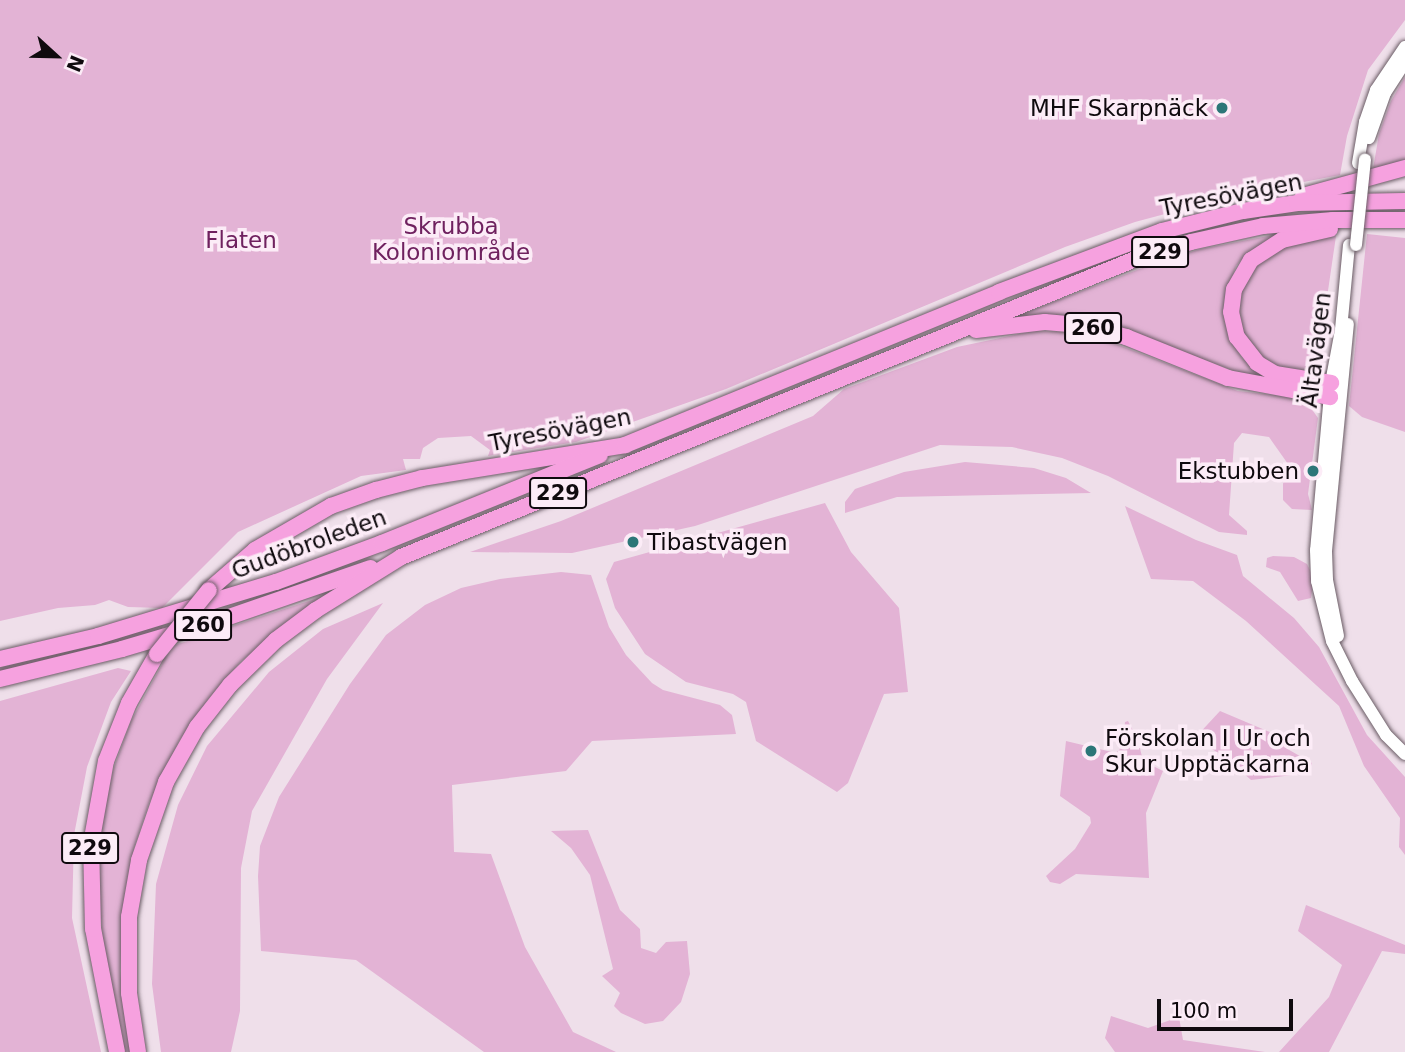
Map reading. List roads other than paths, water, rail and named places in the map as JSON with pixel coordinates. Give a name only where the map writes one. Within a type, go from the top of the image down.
[{"type":"highway","points":[[1265,207],[1405,168]]},
{"type":"highway","name":"Tyresövägen","points":[[117,1052],[93,929],[91,844],[96,804],[109,751],[129,703],[157,654],[209,590],[255,550],[331,506],[376,490],[435,476],[625,445],[1126,243],[1200,220],[1265,207],[1321,201],[1405,201]]},
{"type":"highway","points":[[1336,391],[1275,374],[1249,356],[1232,325],[1234,289],[1251,260],[1282,240],[1382,219]]},
{"type":"highway","name":"Tyresövägen","points":[[138,1052],[127,955],[133,888],[150,820],[180,753],[230,685],[276,640],[316,610],[401,556],[1127,263],[1191,242],[1263,226],[1405,220]]},
{"type":"highway","name":"260","points":[[950,334],[1045,322],[1081,325],[1126,337],[1244,383],[1336,391]]},
{"type":"highway","name":"Gudöbroleden","points":[[0,659],[110,632],[276,582],[382,543],[625,445]]},
{"type":"highway","name":"Gudöbroleden","points":[[0,679],[111,652],[223,619],[401,556]]},
{"type":"main road","name":"Ältavägen","points":[[1405,47],[1376,90],[1365,122],[1321,551],[1344,664],[1386,735],[1405,754]]},
{"type":"main road","name":"Ältavägen","points":[[1361,161],[1379,109],[1405,62]]},
{"type":"place","name":"MHF Skarpnäck","points":[[1222,108]]},
{"type":"place","name":"Ekstubben","points":[[1313,471]]},
{"type":"place","name":"Tibastvägen","points":[[633,542]]},
{"type":"place","name":"Förskolan I Ur och Skur Upptäckarna","points":[[1091,751]]},
{"type":"park label","name":"Skrubba Koloniområde","points":[[451,239]]},
{"type":"park label","name":"Flaten","points":[[241,240]]}]
